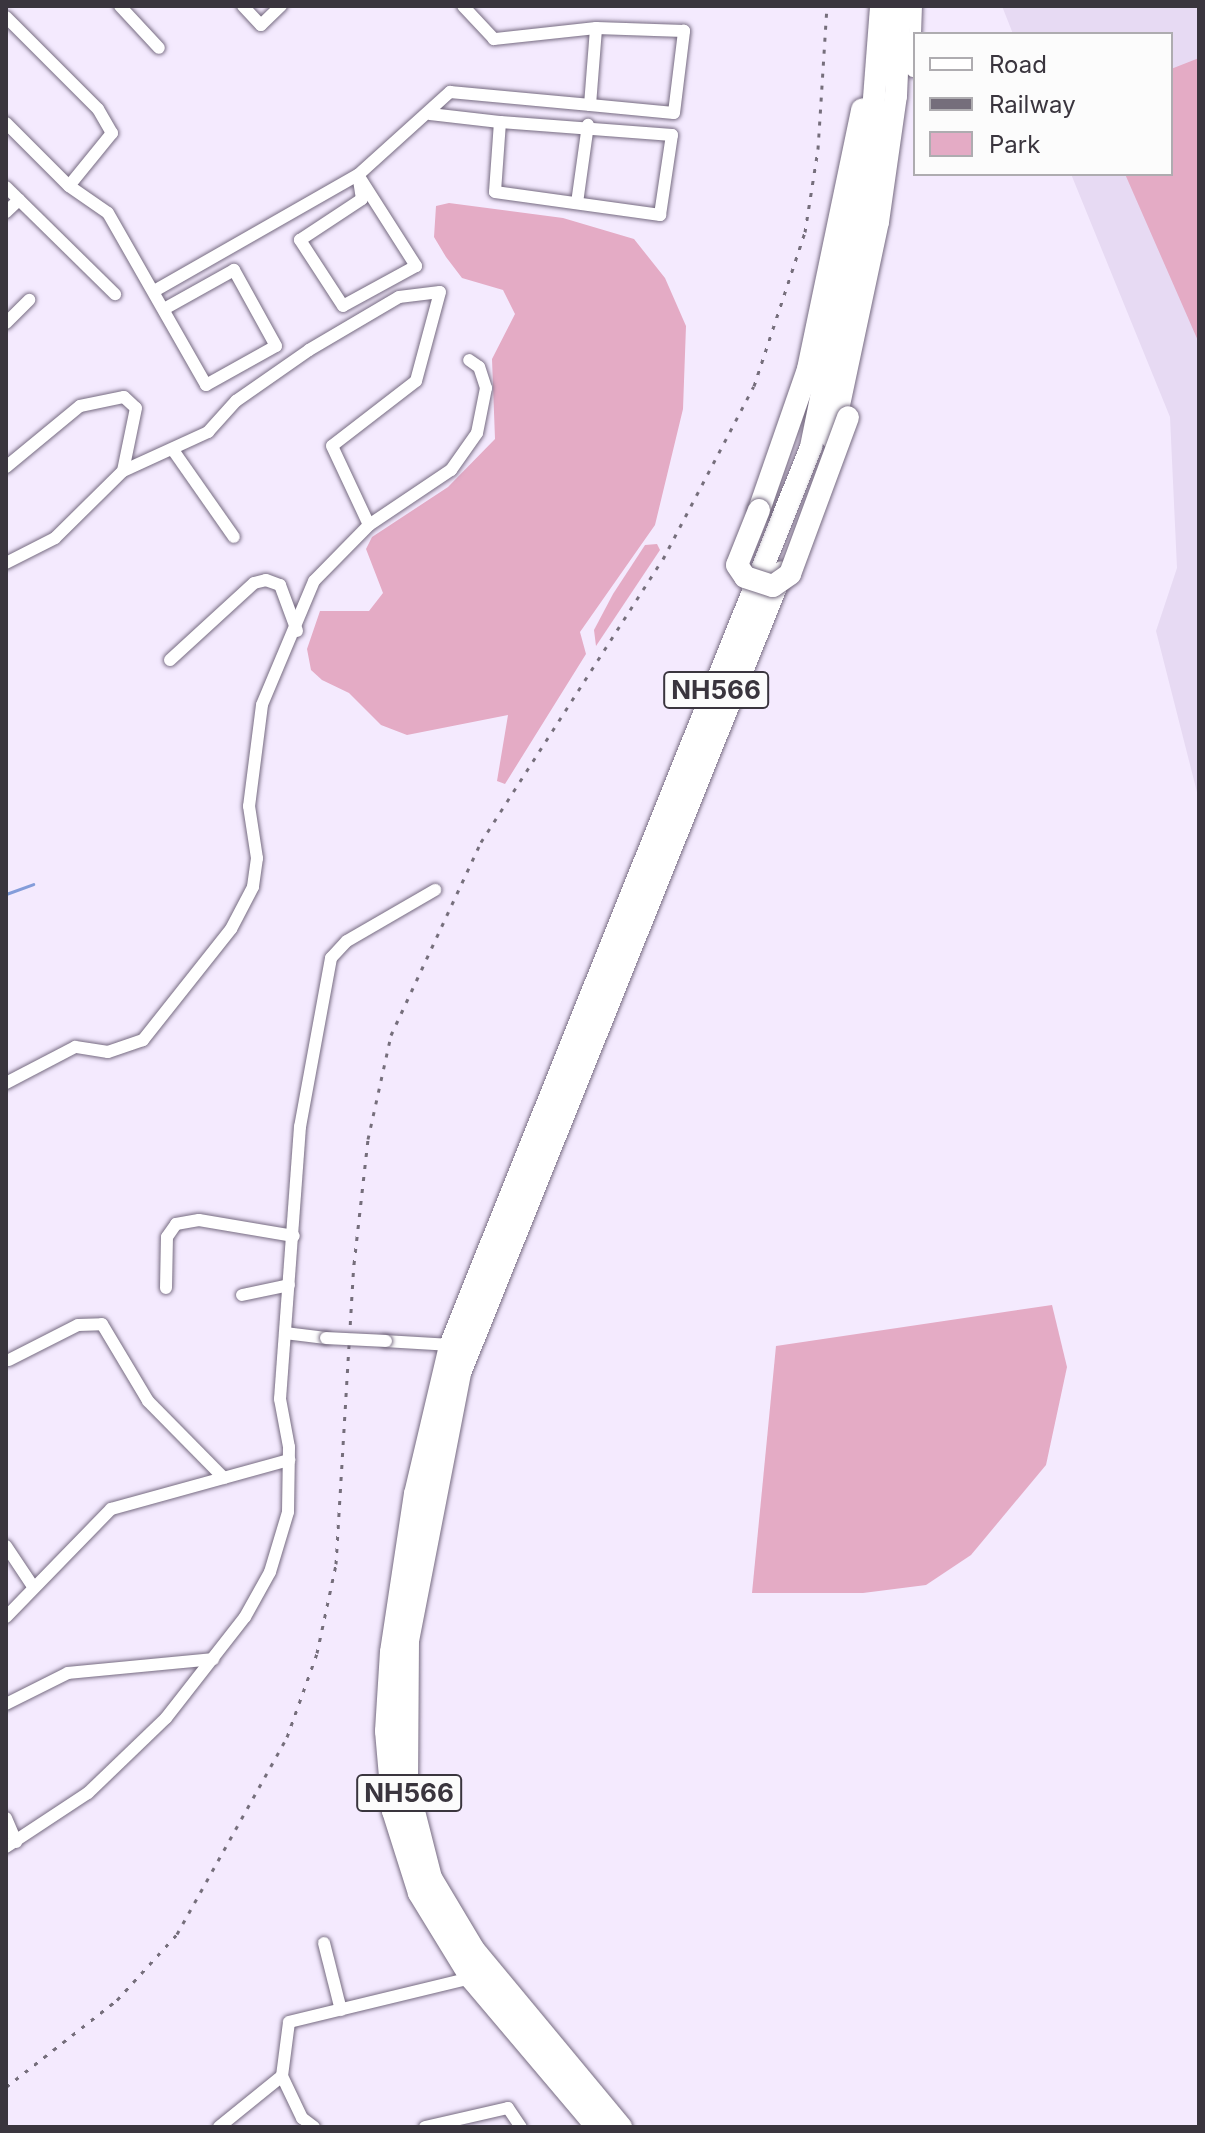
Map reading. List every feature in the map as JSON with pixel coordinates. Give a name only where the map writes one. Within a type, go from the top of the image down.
[{"type":"highway","name":"NH566","points":[[597,2127],[471,1978],[435,1923],[407,1865],[393,1811],[386,1731],[402,1570],[435,1394],[450,1346],[811,447],[854,252],[878,72],[881,6]]},
{"type":"highway","name":"NH566","points":[[621,2127],[450,1916],[418,1843],[407,1784],[408,1641],[446,1419],[473,1339],[813,495],[856,344],[909,67],[900,6]]},
{"type":"highway","points":[[878,72],[864,101],[834,258],[787,437],[738,554],[743,575],[763,585],[778,584],[790,574],[848,417],[898,182],[909,67]]},
{"type":"street","points":[[120,6],[159,48]]},
{"type":"street","points":[[243,6],[261,25],[281,6]]},
{"type":"street","points":[[156,290],[358,175],[430,114],[450,92],[674,113],[684,31],[596,28],[494,39],[463,6]]},
{"type":"street","points":[[915,32],[916,6]]},
{"type":"street","points":[[6,17],[98,109],[112,133],[69,186]]},
{"type":"street","points":[[590,105],[596,28]]},
{"type":"street","points":[[909,67],[913,45]]},
{"type":"street","points":[[430,114],[500,122],[588,125],[672,135],[660,215],[495,192],[500,122]]},
{"type":"street","points":[[6,123],[69,186],[108,213],[156,290],[206,385],[276,346],[234,270],[166,308]]},
{"type":"street","points":[[577,203],[588,125]]},
{"type":"street","points":[[358,175],[416,266],[343,306],[300,240],[362,199],[358,175]]},
{"type":"street","points":[[6,187],[115,294]]},
{"type":"street","points":[[6,212],[19,200]]},
{"type":"street","points":[[6,563],[55,538],[123,471],[208,432],[236,401],[345,328],[399,297],[440,292],[416,381],[332,446],[369,525]]},
{"type":"street","points":[[6,323],[29,300]]},
{"type":"street","points":[[6,1083],[75,1047],[108,1052],[143,1040],[231,929],[253,887],[257,858],[249,806],[255,734],[262,705],[297,631],[314,581],[369,525],[451,470],[477,433],[486,388],[479,367],[469,360]]},
{"type":"street","points":[[6,467],[80,406],[124,397],[136,408],[123,471]]},
{"type":"street","points":[[173,450],[234,537]]},
{"type":"street","points":[[170,660],[254,583],[266,580],[280,585],[297,631]]},
{"type":"street","points":[[6,1818],[11,1844],[88,1793],[166,1718],[213,1659],[270,1572],[288,1512],[289,1460],[280,1399],[306,1070],[331,958],[347,941],[435,890]]},
{"type":"street","points":[[166,1288],[167,1237],[176,1224],[199,1220],[294,1236]]},
{"type":"street","points":[[242,1295],[289,1285]]},
{"type":"street","points":[[9,1360],[78,1325],[102,1324],[148,1401],[224,1478]]},
{"type":"street","points":[[285,1333],[450,1346],[473,1339]]},
{"type":"street","points":[[6,1617],[111,1509],[289,1460]]},
{"type":"street","points":[[6,1546],[34,1588]]},
{"type":"street","points":[[6,1704],[68,1673],[213,1659]]},
{"type":"street","points":[[324,1943],[341,2010]]},
{"type":"street","points":[[314,2127],[302,2118],[282,2076],[289,2022],[471,1978]]},
{"type":"street","points":[[219,2127],[282,2076]]},
{"type":"street","points":[[425,2127],[508,2108],[521,2127]]},
{"type":"shaded area","points":[[1002,6],[1199,6],[1199,800],[1156,631],[1177,568],[1170,417],[1072,176],[1173,176],[1173,32],[1012,32]]},
{"type":"green space","points":[[1199,58],[1199,343],[1126,176],[1173,176],[1173,68]]},
{"type":"green space","points":[[449,203],[563,218],[634,239],[665,278],[686,326],[683,409],[655,525],[580,632],[586,654],[505,784],[497,781],[508,715],[407,735],[381,725],[349,693],[322,680],[311,670],[307,649],[320,611],[369,611],[383,593],[366,549],[372,537],[448,487],[495,439],[492,359],[515,314],[503,290],[462,278],[434,237],[436,206]]},
{"type":"green space","points":[[657,544],[660,550],[596,646],[594,630],[613,594],[645,545]]},
{"type":"green space","points":[[1052,1305],[1067,1367],[1046,1465],[971,1555],[926,1585],[863,1593],[752,1593],[776,1346]]},
{"type":"waterway","points":[[6,894],[33,884]]},
{"type":"railway","points":[[6,2087],[117,2000],[177,1934],[287,1737],[317,1653],[336,1564],[354,1264],[368,1139],[391,1035],[481,842],[663,559],[754,386],[805,232],[818,149],[827,6]]}]
